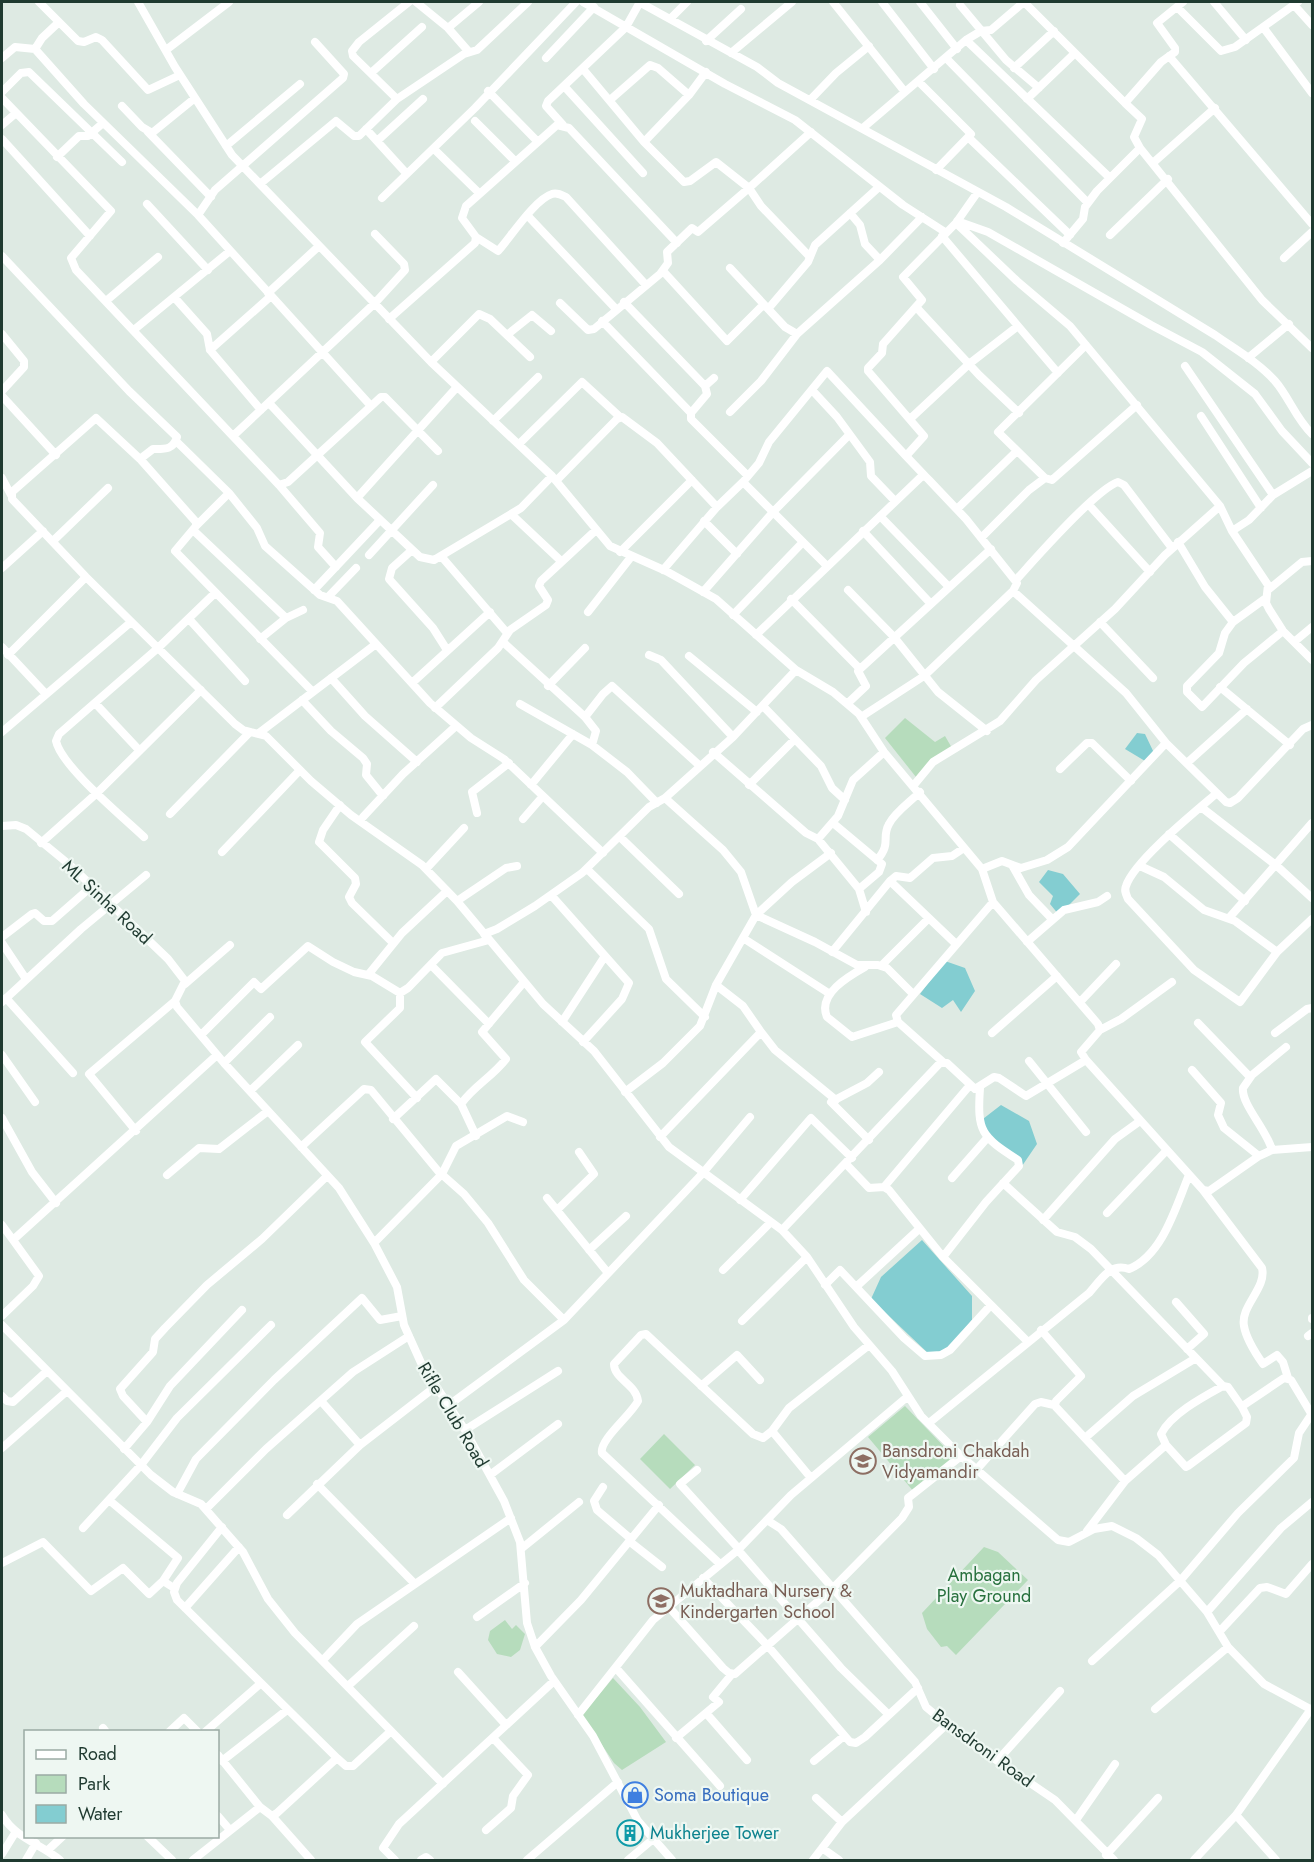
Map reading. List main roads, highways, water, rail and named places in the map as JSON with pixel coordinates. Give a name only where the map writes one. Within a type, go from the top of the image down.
[{"type":"water","points":[[1137,733],[1145,734],[1155,755],[1145,761],[1125,749]]},
{"type":"water","points":[[1048,870],[1063,874],[1080,894],[1059,915],[1050,904],[1053,896],[1039,882]]},
{"type":"water","points":[[945,961],[965,968],[975,991],[961,1012],[953,1000],[942,1008],[920,994]]},
{"type":"water","points":[[1001,1105],[1029,1121],[1037,1144],[1022,1166],[990,1142],[979,1122]]},
{"type":"water","points":[[922,1240],[972,1296],[972,1320],[949,1348],[930,1355],[871,1299],[881,1277]]},
{"type":"place","name":"Bansdroni Chakdah Vidyamandir","points":[[863,1461]]},
{"type":"place","name":"Muktadhara Nursery & Kindergarten School","points":[[661,1601]]},
{"type":"place","name":"Soma Boutique","points":[[635,1795]]},
{"type":"place","name":"Mukherjee Tower","points":[[630,1833]]},
{"type":"park label","name":"Ambagan Play Ground","points":[[984,1585]]}]
